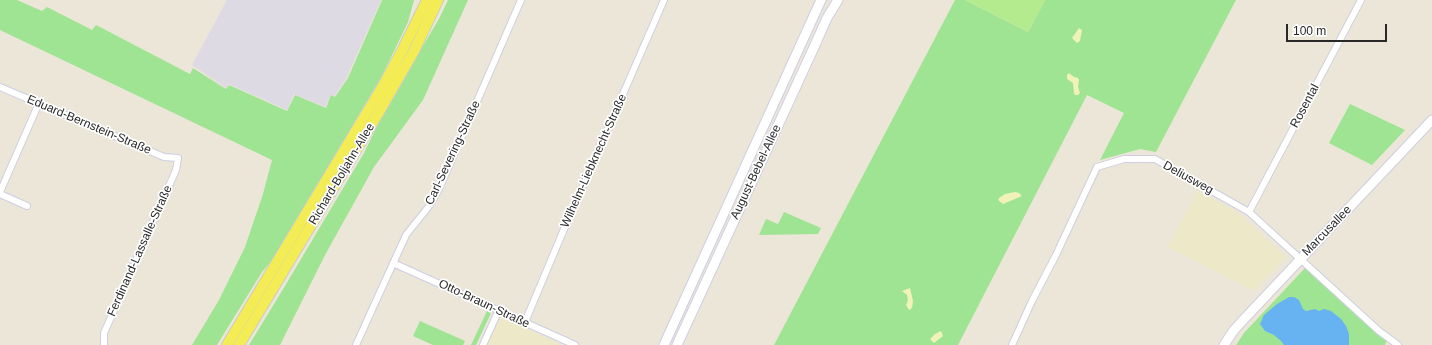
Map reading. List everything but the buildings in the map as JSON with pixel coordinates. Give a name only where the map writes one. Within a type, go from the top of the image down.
[{"type":"main road","name":"Richard-Boljahn-Allee","points":[[239,345],[379,112],[414,51],[438,0]]},
{"type":"main road","name":"Richard-Boljahn-Allee","points":[[227,345],[384,84],[425,3]]},
{"type":"street","name":"Carl-Severing-Straße","points":[[356,345],[406,235],[430,205],[439,189],[522,0]]},
{"type":"street","name":"Wilhelm-Liebknecht-Straße","points":[[525,322],[664,0]]},
{"type":"street","name":"August-Bebel-Allee","points":[[664,345],[821,0]]},
{"type":"street","name":"August-Bebel-Allee","points":[[677,345],[814,45],[827,18],[838,0]]},
{"type":"street","name":"Rosental","points":[[1249,212],[1361,0]]},
{"type":"street","name":"Eduard-Bernstein-Straße","points":[[0,86],[164,157],[178,158]]},
{"type":"street","points":[[27,206],[0,193],[39,103]]},
{"type":"street","name":"Marcusallee","points":[[1224,345],[1237,327],[1432,120]]},
{"type":"street","name":"Ferdinand-Lassalle-Straße","points":[[104,345],[104,333],[176,170],[178,158]]},
{"type":"street","name":"Deliusweg","points":[[1012,345],[1032,300],[1056,255],[1097,167],[1124,159],[1155,159],[1249,212],[1389,342],[1398,345]]},
{"type":"street","name":"Otto-Braun-Straße","points":[[393,263],[575,345]]},
{"type":"street","points":[[483,345],[499,310]]},
{"type":"shaded area","points":[[227,0],[381,0],[347,77],[335,96],[331,95],[325,107],[294,94],[287,110],[229,84],[226,88],[192,65]]},
{"type":"shaded area","points":[[1197,191],[1237,212],[1286,257],[1254,291],[1168,247]]},
{"type":"shaded area","points":[[499,316],[561,345],[486,345]]},
{"type":"green space","points":[[0,0],[17,0],[42,11],[47,7],[92,30],[96,25],[190,74],[193,68],[226,89],[229,85],[287,111],[295,95],[326,108],[331,95],[335,97],[348,78],[382,0],[414,0],[408,22],[383,74],[275,257],[262,272],[217,345],[192,345],[219,300],[245,247],[263,194],[272,160],[0,30]]},
{"type":"green space","points":[[448,0],[468,0],[423,100],[374,167],[325,255],[280,345],[249,345],[364,153],[384,112],[440,17]]},
{"type":"green space","points":[[955,0],[965,0],[1028,32],[1045,0],[1236,0],[1156,152],[1140,149],[1100,160],[1124,113],[1087,95],[958,345],[774,345]]},
{"type":"green space","points":[[965,0],[1045,0],[1028,32]]},
{"type":"green space","points":[[1350,104],[1405,130],[1372,165],[1329,143]]},
{"type":"green space","points":[[784,212],[821,228],[818,234],[759,235],[766,219],[778,224]]},
{"type":"green space","points":[[1305,268],[1359,318],[1387,340],[1385,345],[1236,345],[1244,333]]},
{"type":"green space","points":[[487,311],[491,313],[476,345],[471,345]]},
{"type":"green space","points":[[420,321],[465,341],[463,345],[433,345],[413,336]]},
{"type":"sand","points":[[1079,28],[1082,30],[1080,41],[1077,43],[1072,38]]},
{"type":"sand","points":[[1069,73],[1079,80],[1078,87],[1080,93],[1078,95],[1075,95],[1074,93],[1073,83],[1067,79],[1067,75]]},
{"type":"sand","points":[[1015,192],[1022,196],[1003,204],[998,200],[1005,194]]},
{"type":"sand","points":[[910,288],[913,301],[912,308],[909,310],[906,305],[908,300],[907,295],[902,291]]},
{"type":"sand","points":[[941,331],[943,336],[934,343],[930,339]]},
{"type":"water","points":[[1289,297],[1294,297],[1299,300],[1303,309],[1306,311],[1315,309],[1319,311],[1324,309],[1331,311],[1341,319],[1349,334],[1349,345],[1284,345],[1274,335],[1265,331],[1260,324],[1264,315],[1277,304]]}]
